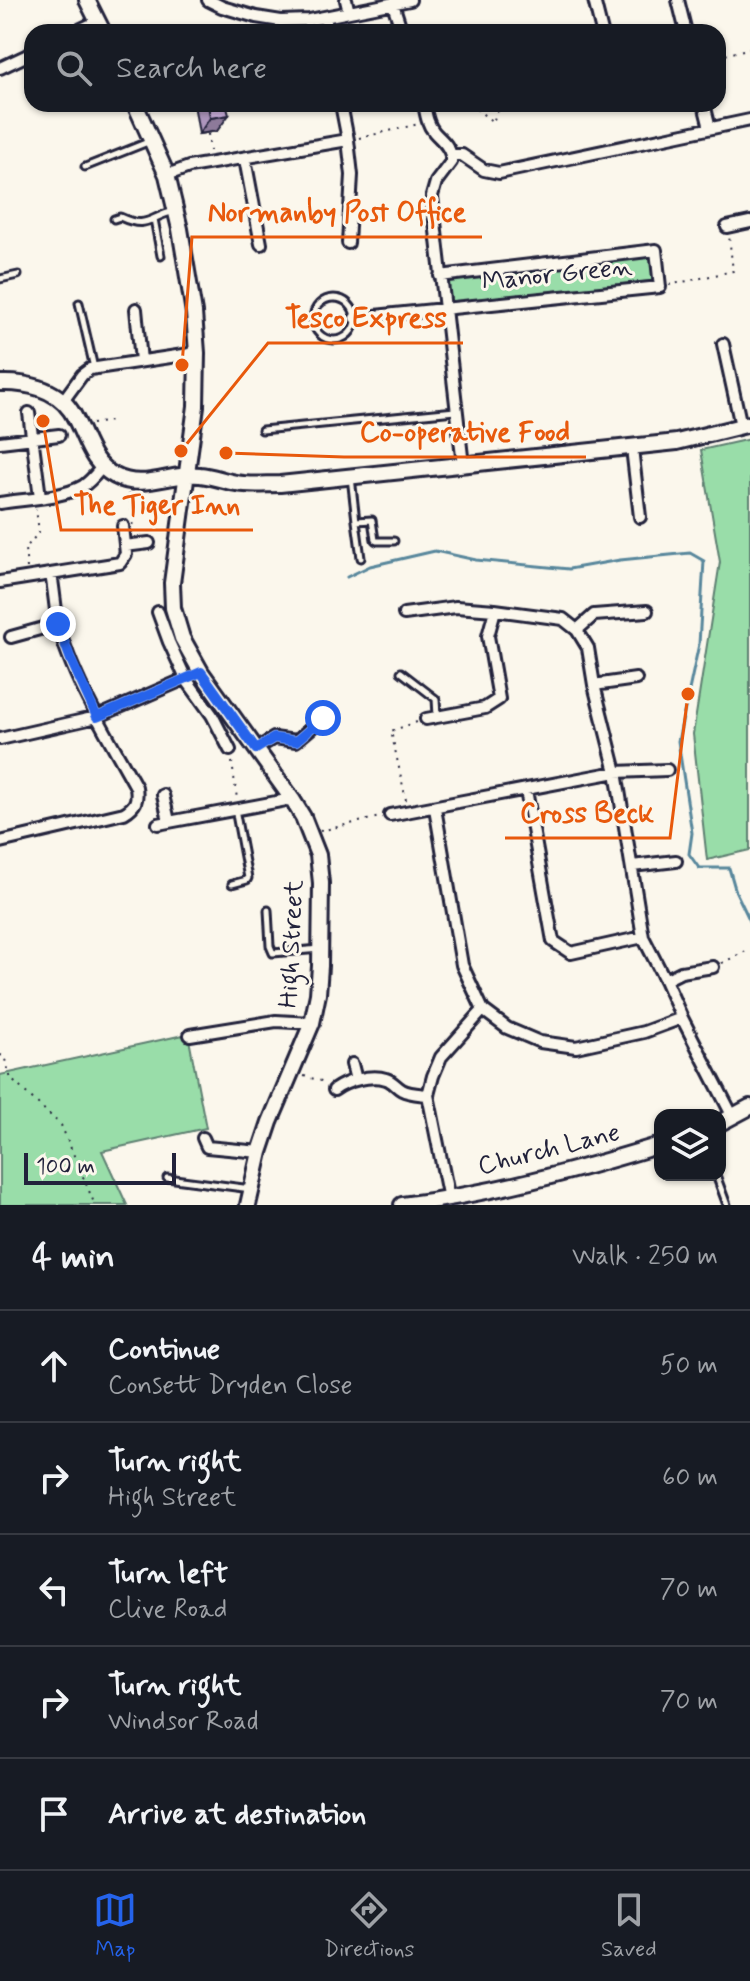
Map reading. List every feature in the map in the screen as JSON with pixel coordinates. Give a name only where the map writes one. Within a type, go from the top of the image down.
[{"type":"main road","points":[[87,0],[99,24]]},
{"type":"main road","name":"High Street","points":[[139,112],[167,175],[194,313],[197,353],[196,406],[172,583],[173,608],[182,638],[201,672],[292,799],[311,834],[318,855],[321,883],[321,949],[318,994],[312,1023],[270,1122],[248,1205]]},
{"type":"main road","points":[[0,383],[18,382],[44,389],[63,401],[72,412],[91,455],[114,476],[127,481],[147,482],[199,474],[255,485],[632,448],[677,442],[746,425]]},
{"type":"main road","points":[[727,1120],[750,1107]]},
{"type":"main road","name":"Church Lane","points":[[410,1205],[520,1184],[654,1147]]},
{"type":"street","points":[[208,0],[222,7],[281,21],[309,20],[410,0]]},
{"type":"street","points":[[346,0],[349,12]]},
{"type":"street","points":[[594,0],[600,24]]},
{"type":"street","points":[[678,0],[684,24]]},
{"type":"street","points":[[393,4],[399,24]]},
{"type":"street","points":[[325,17],[326,24]]},
{"type":"street","points":[[0,68],[24,57]]},
{"type":"street","points":[[343,112],[352,175],[348,243]]},
{"type":"street","points":[[426,112],[432,130],[449,146],[451,155],[451,162],[436,182],[432,196],[463,465]]},
{"type":"street","points":[[706,112],[710,128]]},
{"type":"street","points":[[451,155],[462,155],[484,170],[499,173],[750,120]]},
{"type":"street","points":[[167,175],[189,167],[348,140]]},
{"type":"street","points":[[245,159],[261,244]]},
{"type":"street","points":[[727,227],[750,222]]},
{"type":"street","name":"Manor Green","points":[[355,318],[660,287],[656,250],[440,276]]},
{"type":"street","points":[[136,309],[141,361]]},
{"type":"street","points":[[723,344],[746,425]]},
{"type":"street","points":[[63,401],[82,375],[94,369],[197,353]]},
{"type":"street","points":[[29,413],[37,498]]},
{"type":"street","points":[[0,442],[59,435]]},
{"type":"street","points":[[632,448],[640,517]]},
{"type":"street","points":[[0,503],[82,487],[102,467]]},
{"type":"street","points":[[0,582],[120,563],[126,550],[123,526]]},
{"type":"street","points":[[126,550],[149,543]]},
{"type":"street","points":[[0,842],[124,813],[134,807],[137,798],[136,787],[97,717],[71,660],[58,624],[51,574]]},
{"type":"street","points":[[404,614],[456,607],[495,610],[563,619],[577,630],[588,648],[616,772],[643,937],[727,1120]]},
{"type":"street","points":[[431,718],[485,708],[499,699],[488,636],[495,610]]},
{"type":"street","points":[[577,630],[594,615],[647,611]]},
{"type":"street","points":[[158,612],[186,679],[212,715],[230,750]]},
{"type":"street","points":[[11,637],[58,624]]},
{"type":"street","points":[[0,739],[97,717],[201,672]]},
{"type":"street","points":[[594,685],[636,679]]},
{"type":"street","points":[[256,749],[274,738],[296,741],[323,718],[335,720]]},
{"type":"street","points":[[390,815],[616,772],[667,770]]},
{"type":"street","points":[[526,790],[553,941],[571,953],[643,937]]},
{"type":"street","points":[[163,795],[164,823],[292,799]]},
{"type":"street","points":[[435,808],[462,965],[483,1010],[507,1028],[540,1042],[576,1047],[644,1032],[682,1018]]},
{"type":"street","points":[[632,866],[676,861]]},
{"type":"street","points":[[665,980],[681,972],[713,967]]},
{"type":"street","points":[[449,1199],[428,1095],[441,1057],[483,1010]]},
{"type":"street","points":[[190,1035],[276,1021],[312,1023]]},
{"type":"street","points":[[352,1064],[356,1080]]},
{"type":"street","points":[[336,1088],[356,1080],[381,1077],[403,1091],[428,1095]]},
{"type":"street","points":[[203,1138],[207,1147],[260,1152]]},
{"type":"lane","points":[[85,167],[153,140]]},
{"type":"lane","points":[[114,219],[120,217],[136,224],[175,211]]},
{"type":"lane","points":[[154,219],[161,256]]},
{"type":"lane","points":[[0,279],[18,275]]},
{"type":"lane","points":[[333,297],[350,304],[355,318],[350,333],[337,340],[320,335],[313,322],[315,309],[333,297]]},
{"type":"lane","points":[[79,303],[94,369]]},
{"type":"lane","points":[[262,430],[456,411]]},
{"type":"lane","points":[[351,476],[361,558]]},
{"type":"lane","points":[[356,521],[372,520],[375,540],[394,541]]},
{"type":"lane","points":[[401,672],[436,699],[431,718]]},
{"type":"lane","points":[[232,884],[248,878],[237,808]]},
{"type":"lane","points":[[268,910],[273,953],[321,949]]},
{"type":"lane","points":[[167,1178],[252,1189]]},
{"type":"lane","points":[[718,1181],[727,1205]]},
{"type":"path","points":[[726,55],[750,48]]},
{"type":"path","points":[[480,112],[493,122],[497,112]]},
{"type":"path","points":[[348,140],[428,122]]},
{"type":"path","points":[[207,133],[212,164]]},
{"type":"path","points":[[660,287],[733,271],[727,227]]},
{"type":"path","points":[[123,526],[134,524],[127,481]]},
{"type":"path","points":[[28,577],[25,549],[39,532],[37,498]]},
{"type":"path","points":[[409,811],[391,731],[431,718]]},
{"type":"path","points":[[230,750],[237,808]]},
{"type":"path","points":[[311,834],[390,815]]},
{"type":"path","points":[[713,967],[750,949]]},
{"type":"path","points":[[0,1055],[4,1056],[11,1079],[61,1125],[95,1205]]},
{"type":"path","points":[[292,1072],[336,1088]]},
{"type":"green space","points":[[652,254],[652,281],[447,302],[442,280]]},
{"type":"green space","points":[[750,439],[750,850],[707,860],[693,734],[720,562],[701,450]]},
{"type":"green space","points":[[188,1034],[206,1128],[102,1151],[127,1205],[0,1205],[0,1075]]},
{"type":"building","points":[[209,112],[228,112],[229,115],[210,118]]},
{"type":"waterway","points":[[347,577],[370,566],[435,551],[476,560],[569,569],[690,553],[704,561],[699,644],[678,741],[692,833],[689,854],[699,868],[729,868],[750,921]]},
{"type":"place","name":"Normanby Post Office","points":[[182,365]]},
{"type":"place","name":"The Tiger Inn","points":[[43,421]]},
{"type":"place","name":"Tesco Express","points":[[181,451]]},
{"type":"place","name":"Co-operative Food","points":[[226,453]]},
{"type":"place","name":"Cross Beck","points":[[688,694]]},
{"type":"route","points":[[58,624],[97,717],[201,672],[256,749],[274,738],[296,741],[323,718]]}]
